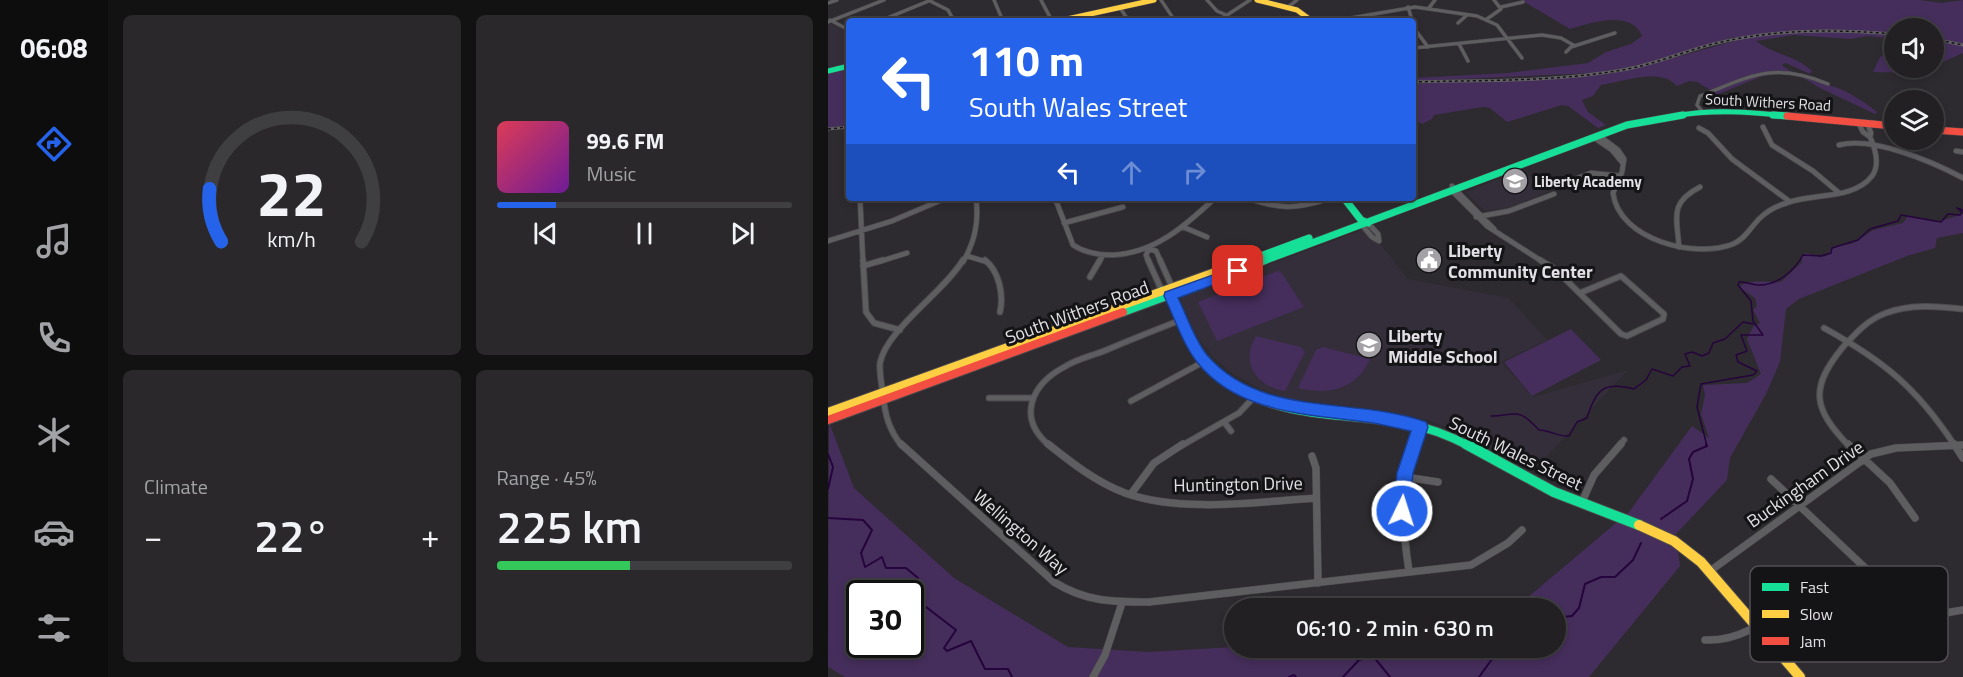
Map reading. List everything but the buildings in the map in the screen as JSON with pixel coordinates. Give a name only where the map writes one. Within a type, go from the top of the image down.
[{"type":"main road","points":[[1082,18],[1154,0]]},
{"type":"main road","points":[[1257,0],[1288,7],[1308,18]]},
{"type":"main road","points":[[828,71],[846,67]]},
{"type":"main road","name":"South Withers Road","points":[[828,420],[883,396],[1168,291],[1645,120],[1702,111],[1781,114],[1884,125]]},
{"type":"main road","points":[[1944,131],[1963,132]]},
{"type":"main road","points":[[1346,201],[1364,222]]},
{"type":"main road","name":"South Wales Street","points":[[1168,291],[1195,349],[1204,361],[1227,382],[1280,405],[1370,416],[1420,427],[1467,444],[1530,480],[1581,504],[1646,528],[1674,542],[1689,552],[1709,572],[1750,619]]},
{"type":"main road","name":"South Withers Road","points":[[828,412],[883,396]]},
{"type":"main road","name":"South Wales Street","points":[[1787,662],[1800,677]]},
{"type":"street","points":[[828,3],[837,0]]},
{"type":"street","points":[[829,20],[884,0]]},
{"type":"street","points":[[887,18],[931,0],[948,10],[952,18]]},
{"type":"street","points":[[994,0],[1002,18]]},
{"type":"street","points":[[1041,0],[1050,18]]},
{"type":"street","points":[[1161,0],[1173,18]]},
{"type":"street","points":[[1207,0],[1218,12],[1226,15]]},
{"type":"street","points":[[1222,18],[1250,0]]},
{"type":"street","points":[[1288,7],[1297,0]]},
{"type":"street","points":[[1429,8],[1435,0]]},
{"type":"street","points":[[1494,0],[1501,7]]},
{"type":"street","points":[[1487,19],[1498,12],[1501,7],[1523,2]]},
{"type":"street","points":[[1120,8],[1127,18]]},
{"type":"street","points":[[1408,8],[1411,18]]},
{"type":"street","points":[[1348,18],[1408,8],[1429,8],[1487,19],[1497,25],[1522,58]]},
{"type":"street","points":[[1458,23],[1467,15]]},
{"type":"street","points":[[892,16],[897,18]]},
{"type":"street","points":[[829,20],[846,28]]},
{"type":"street","points":[[1539,26],[1542,35]]},
{"type":"street","points":[[1416,31],[1428,47]]},
{"type":"street","points":[[1566,52],[1575,46],[1615,33]]},
{"type":"street","points":[[1416,48],[1542,35],[1561,38],[1575,46]]},
{"type":"street","points":[[1459,45],[1467,61]]},
{"type":"street","points":[[1702,111],[1697,105],[1700,96],[1771,70],[1794,70],[1828,84]]},
{"type":"street","points":[[1862,122],[1863,132],[1870,137]]},
{"type":"street","points":[[1596,136],[1622,162],[1620,176],[1613,187],[1612,198],[1623,218],[1651,237],[1679,247],[1708,249],[1731,245],[1741,240],[1765,214],[1789,201],[1810,195],[1851,190],[1872,176],[1876,160],[1874,146],[1862,122]]},
{"type":"street","points":[[1763,127],[1767,140],[1772,145],[1813,171],[1838,192]]},
{"type":"street","points":[[1699,128],[1708,133],[1732,159],[1789,201]]},
{"type":"street","points":[[1839,145],[1874,146],[1911,153],[1963,178]]},
{"type":"street","points":[[1959,146],[1963,151]]},
{"type":"street","points":[[1956,151],[1963,151]]},
{"type":"street","points":[[1578,178],[1591,172],[1620,176]]},
{"type":"street","points":[[1679,247],[1675,209],[1681,197],[1700,187]]},
{"type":"street","points":[[1454,189],[1497,232],[1555,268],[1580,293],[1621,334],[1627,336],[1663,320],[1664,314],[1621,276],[1616,276],[1580,293]]},
{"type":"street","points":[[1479,216],[1510,211],[1554,194]]},
{"type":"street","points":[[860,201],[867,316],[874,323],[900,330]]},
{"type":"street","points":[[828,241],[892,221],[939,201]]},
{"type":"street","name":"Wellington Way","points":[[976,201],[979,223],[967,256],[947,283],[900,330],[881,359],[880,373],[885,418],[894,437],[1018,552],[1065,589],[1104,602],[1122,603],[1318,584],[1471,565],[1508,543],[1522,530]]},
{"type":"street","points":[[1056,201],[1071,242],[1077,248],[1103,255],[1129,254],[1149,249],[1165,241],[1212,201]]},
{"type":"street","points":[[1255,201],[1272,207],[1292,209],[1320,201]]},
{"type":"street","points":[[1064,223],[1123,207]]},
{"type":"street","points":[[1183,227],[1207,237]]},
{"type":"street","points":[[1149,249],[1146,255],[1168,291]]},
{"type":"street","points":[[1149,249],[1156,251],[1168,291]]},
{"type":"street","points":[[863,266],[907,253]]},
{"type":"street","points":[[1090,277],[1103,255]]},
{"type":"street","points":[[967,256],[985,260],[993,266],[1003,304],[1000,312]]},
{"type":"street","points":[[1915,518],[1893,485],[1832,426],[1823,410],[1820,394],[1823,374],[1848,341],[1868,321],[1893,310],[1928,306],[1963,309]]},
{"type":"street","points":[[989,398],[1033,398],[1049,378],[1065,366],[1181,320]]},
{"type":"street","points":[[1824,328],[1884,364],[1907,383],[1923,401],[1963,458]]},
{"type":"street","points":[[1131,401],[1175,379],[1204,361]]},
{"type":"street","points":[[1131,494],[1154,463],[1191,439],[1239,413],[1255,396]]},
{"type":"street","name":"Huntington Drive","points":[[1033,398],[1030,417],[1034,432],[1079,470],[1114,489],[1150,499],[1200,504],[1316,498]]},
{"type":"street","points":[[1224,422],[1231,431]]},
{"type":"street","points":[[1409,572],[1402,525],[1405,477],[1420,427]]},
{"type":"street","points":[[1581,504],[1594,475],[1624,440]]},
{"type":"street","name":"Buckingham Drive","points":[[1709,572],[1864,459],[1888,449],[1963,445]]},
{"type":"street","points":[[1312,456],[1316,468],[1318,584]]},
{"type":"street","points":[[1405,477],[1438,482]]},
{"type":"street","points":[[1771,479],[1863,566]]},
{"type":"street","points":[[1093,677],[1104,655],[1122,603]]},
{"type":"street","points":[[1948,614],[1963,610]]},
{"type":"street","points":[[1705,640],[1723,642],[1745,636],[1750,632]]},
{"type":"shaded area","points":[[1521,0],[1919,0],[1942,3],[1963,0],[1963,53],[1944,62],[1944,18],[1884,18],[1884,38],[1868,36],[1850,39],[1794,35],[1756,41],[1812,71],[1810,74],[1786,63],[1782,65],[1795,73],[1780,72],[1760,77],[1704,100],[1703,97],[1714,92],[1697,82],[1689,81],[1677,86],[1661,77],[1641,77],[1601,85],[1593,96],[1582,100],[1588,112],[1606,125],[1598,128],[1568,106],[1562,105],[1507,122],[1490,108],[1483,107],[1434,115],[1432,119],[1422,124],[1416,121],[1416,84],[1608,74],[1738,40],[1734,37],[1636,66],[1594,73],[1416,81],[1416,78],[1508,73],[1588,63],[1606,52],[1631,44],[1642,36],[1637,28],[1629,23],[1620,20],[1599,21],[1570,29]]},
{"type":"shaded area","points":[[828,23],[846,31],[846,66],[828,69]]},
{"type":"shaded area","points":[[1884,54],[1884,72],[1873,72],[1880,57]]},
{"type":"shaded area","points":[[846,70],[846,125],[828,128],[828,73]]},
{"type":"shaded area","points":[[1795,73],[1846,92],[1877,112],[1875,114],[1820,88]]},
{"type":"shaded area","name":"Liberty Academy","points":[[1523,170],[1548,192],[1511,207],[1488,211],[1484,210],[1466,192]]},
{"type":"shaded area","points":[[1963,214],[1963,233],[1937,238],[1935,248],[1907,256],[1799,299],[1786,309],[1780,362],[1766,394],[1730,458],[1727,480],[1676,534],[1680,566],[1589,677],[845,677],[828,667],[829,422],[854,488],[954,578],[1068,647],[1148,652],[1224,648],[1224,658],[1566,658],[1566,598],[1527,598],[1629,512],[1692,426],[1709,438],[1701,414],[1705,395],[1703,385],[1747,383],[1761,374],[1747,339],[1753,327],[1760,323],[1753,310],[1757,306],[1755,298],[1739,287],[1753,282],[1781,282],[1802,262],[1802,256],[1806,253],[1820,257],[1827,256],[1832,248],[1854,243],[1873,230],[1903,223],[1908,216],[1937,222]]},
{"type":"shaded area","name":"Liberty Middle School","points":[[1368,228],[1408,279],[1509,298],[1547,340],[1501,362],[1533,397],[1628,370],[1532,472],[1479,441],[1431,421],[1387,411],[1284,398],[1260,389],[1233,374],[1215,359],[1196,335],[1180,300],[1181,297]]},
{"type":"shaded area","points":[[1278,271],[1281,272],[1304,307],[1217,341],[1198,302]]},
{"type":"shaded area","points":[[1571,329],[1601,360],[1532,396],[1504,362]]},
{"type":"shaded area","points":[[1256,336],[1301,347],[1305,352],[1285,391],[1266,384],[1254,372],[1250,364],[1250,355]]},
{"type":"shaded area","points":[[1323,347],[1370,359],[1357,377],[1340,388],[1320,391],[1298,388],[1316,350]]},
{"type":"waterway","points":[[1707,446],[1697,407],[1701,384],[1753,375],[1757,371],[1738,362],[1736,355],[1747,351],[1741,335],[1763,335],[1753,321],[1751,301],[1738,285],[1739,282],[1759,285],[1773,283],[1790,272],[1803,255],[1821,256],[1831,253],[1832,248],[1858,240],[1870,229],[1898,221],[1901,215],[1941,222],[1948,214],[1960,215],[1962,212],[1957,208],[1963,210]]},
{"type":"waterway","points":[[1491,416],[1521,415],[1539,430],[1569,436],[1577,422],[1587,418],[1594,400],[1603,390],[1615,386],[1634,389],[1646,380],[1652,369],[1673,376],[1682,367],[1690,366],[1685,354],[1692,352],[1702,356],[1709,353],[1713,343],[1725,339],[1743,322],[1753,324]]},
{"type":"waterway","points":[[1661,519],[1687,501],[1693,479],[1689,459],[1693,452],[1707,446]]},
{"type":"waterway","points":[[828,454],[833,467],[828,489]]},
{"type":"waterway","points":[[828,518],[863,520],[872,530],[861,553],[865,567],[882,557],[886,568],[906,568],[918,578],[917,600],[956,630],[944,648],[947,651],[971,641],[985,669],[1008,669],[1012,677]]},
{"type":"waterway","points":[[1566,617],[1572,616],[1579,608],[1585,584],[1601,577],[1615,577],[1633,560],[1641,543]]},
{"type":"waterway","points":[[1343,677],[1359,660],[1373,656],[1390,677]]},
{"type":"waterway","points":[[1479,677],[1493,658]]},
{"type":"waterway","points":[[1289,677],[1294,675],[1296,677]]},
{"type":"railway","points":[[1416,82],[1518,80],[1596,74],[1645,65],[1713,44],[1758,35],[1803,31],[1884,33]]},
{"type":"railway","points":[[1944,41],[1963,45]]},
{"type":"railway","points":[[828,129],[846,127]]},
{"type":"traffic: fast","points":[[828,71],[846,67]]},
{"type":"traffic: fast","points":[[1123,312],[1458,190],[1627,125],[1702,111],[1740,111],[1787,116]]},
{"type":"traffic: fast","points":[[1346,201],[1361,220],[1368,223]]},
{"type":"traffic: fast","points":[[1215,272],[1309,238]]},
{"type":"traffic: fast","points":[[1162,291],[1176,307],[1191,341],[1202,357],[1222,377],[1246,393],[1267,402],[1314,413],[1410,424],[1433,430],[1475,448],[1554,492],[1639,525]]},
{"type":"traffic: slow","points":[[1072,18],[1154,0]]},
{"type":"traffic: slow","points":[[1257,0],[1297,10],[1308,18]]},
{"type":"traffic: slow","points":[[828,412],[1215,272]]},
{"type":"traffic: slow","points":[[1639,525],[1674,541],[1701,562],[1750,619]]},
{"type":"traffic: slow","points":[[1787,662],[1800,677]]},
{"type":"traffic: jam","points":[[1787,116],[1884,125]]},
{"type":"traffic: jam","points":[[1944,131],[1963,132]]},
{"type":"traffic: jam","points":[[828,420],[1123,312]]},
{"type":"place","name":"Liberty Academy","points":[[1515,181]]},
{"type":"place","name":"Liberty Community Center","points":[[1429,260]]},
{"type":"place","name":"Liberty Middle School","points":[[1369,345]]},
{"type":"route","points":[[1238,271],[1170,296],[1200,357],[1227,382],[1249,394],[1280,405],[1370,416],[1420,427],[1405,473],[1402,511]]}]
